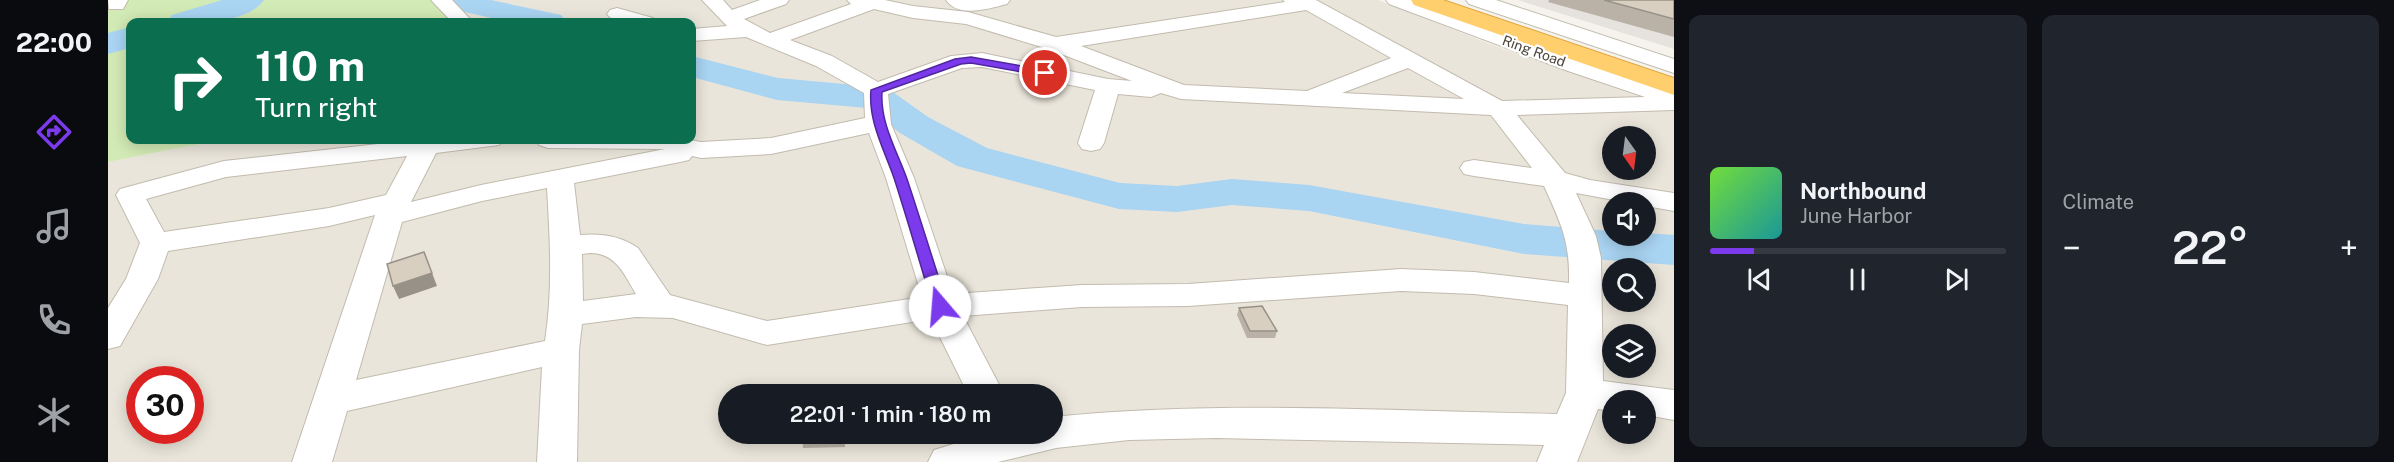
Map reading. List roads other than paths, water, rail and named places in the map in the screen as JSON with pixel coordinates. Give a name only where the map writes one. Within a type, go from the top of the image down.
[{"type":"highway","name":"Ring Road","points":[[1422,0],[1674,87]]},
{"type":"highway","name":"Ring Road","points":[[1449,0],[1674,76]]},
{"type":"street","points":[[441,0],[459,18]]},
{"type":"street","points":[[712,0],[738,24],[825,62],[877,103],[940,306],[981,384]]},
{"type":"street","points":[[696,34],[738,24],[779,0]]},
{"type":"street","points":[[771,40],[863,2],[961,8],[1000,0]]},
{"type":"street","name":"Ring Road","points":[[1396,0],[1674,101]]},
{"type":"street","name":"Ring Road","points":[[1476,0],[1674,66]]},
{"type":"street","points":[[1056,44],[1301,2],[1498,108],[1555,179],[1583,247],[1585,296],[1584,393],[1564,446],[1216,423],[1130,425],[1063,432]]},
{"type":"street","points":[[961,8],[1181,92]]},
{"type":"street","points":[[617,14],[632,18]]},
{"type":"street","points":[[1307,98],[1410,59]]},
{"type":"street","points":[[155,243],[392,209],[701,150],[793,143],[959,61],[971,60],[1108,86],[1181,92],[1498,108],[1674,101]]},
{"type":"street","points":[[1092,142],[1108,86]]},
{"type":"street","points":[[155,243],[119,199],[224,169],[447,144]]},
{"type":"street","points":[[679,144],[701,150]]},
{"type":"street","points":[[312,462],[392,209],[426,146]]},
{"type":"street","points":[[1474,168],[1555,179],[1589,188],[1674,202]]},
{"type":"street","points":[[557,462],[566,246],[560,178]]},
{"type":"street","points":[[109,333],[142,279],[155,243]]},
{"type":"street","points":[[566,246],[594,244],[620,248],[660,305]]},
{"type":"street","points":[[330,400],[660,305],[692,311],[746,329],[767,333],[940,306],[1082,296],[1188,295],[1401,280],[1474,283],[1585,296]]},
{"type":"street","points":[[1584,393],[1602,395]]},
{"type":"street","points":[[1656,402],[1674,405]]},
{"type":"street","points":[[948,462],[1013,446]]},
{"type":"waterway","points":[[198,18],[249,0]]},
{"type":"waterway","points":[[468,0],[467,4],[532,18]]},
{"type":"waterway","points":[[108,44],[126,38]]},
{"type":"waterway","points":[[696,67],[777,89],[877,98],[914,125],[972,157],[1119,196],[1177,199],[1232,192],[1309,198],[1524,239],[1674,250]]}]
